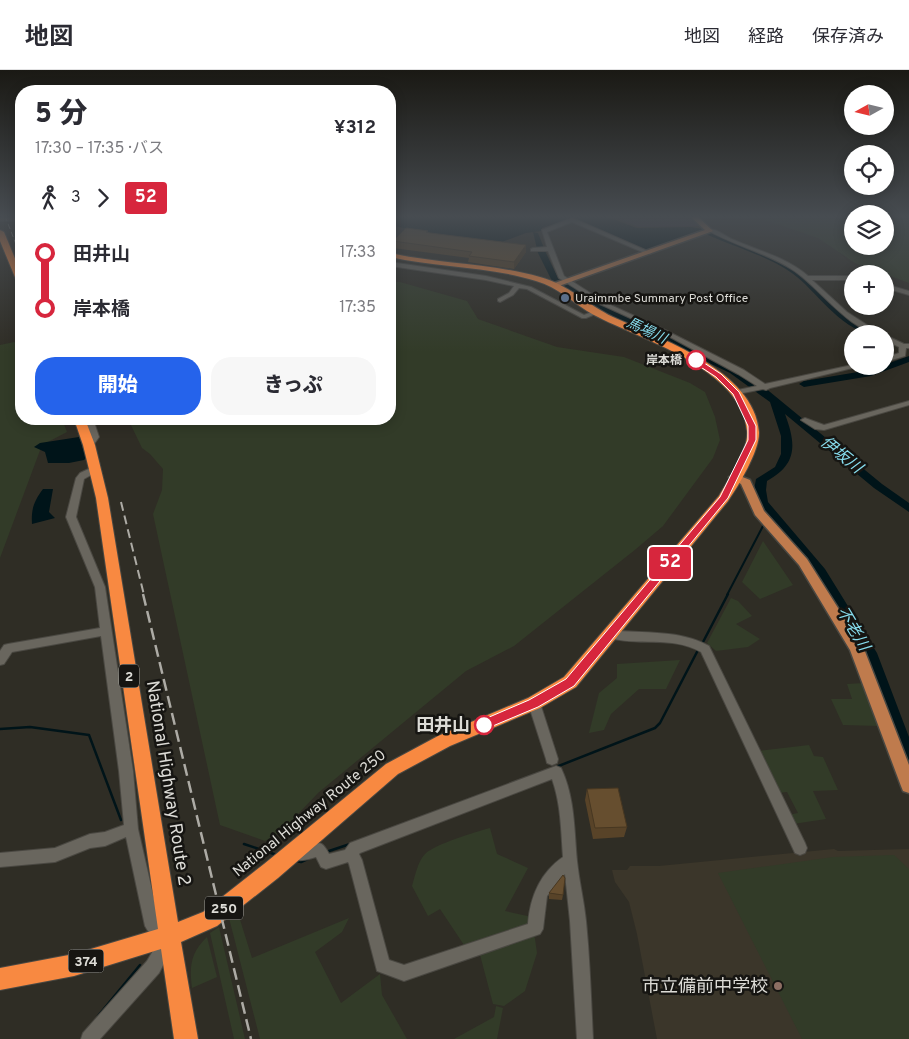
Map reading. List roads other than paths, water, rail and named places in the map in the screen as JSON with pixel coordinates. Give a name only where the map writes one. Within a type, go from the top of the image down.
[{"type":"highway","name":"National Highway Route 250","points":[[170,936],[210,919],[271,871],[392,769],[444,741],[534,703],[570,682],[724,498],[752,440],[753,433],[750,418],[736,393],[719,376],[693,358],[597,312],[555,284],[532,277],[502,272],[442,268],[415,261]]},
{"type":"highway","name":"National Highway Route 2","points":[[81,425],[95,469],[106,526],[186,1039]]},
{"type":"highway","name":"374","points":[[0,979],[74,965],[170,936]]},
{"type":"main road","points":[[555,284],[622,261]]},
{"type":"main road","points":[[735,477],[746,482],[750,487],[756,506],[767,522],[803,562],[857,649],[909,786]]},
{"type":"street","points":[[555,261],[561,277],[602,302],[663,331],[741,372],[765,388]]},
{"type":"street","points":[[782,261],[808,278],[845,313],[864,325]]},
{"type":"street","points":[[396,264],[442,268],[536,291],[584,317],[597,312]]},
{"type":"street","points":[[808,278],[844,278]]},
{"type":"street","points":[[500,300],[511,294],[517,286]]},
{"type":"street","points":[[894,289],[909,293]]},
{"type":"street","points":[[894,341],[906,346],[902,354],[894,357]]},
{"type":"street","points":[[736,393],[753,391],[844,369]]},
{"type":"street","points":[[807,425],[824,428],[909,403]]},
{"type":"street","points":[[89,445],[95,437],[91,425]]},
{"type":"street","points":[[89,1039],[153,967],[170,936],[153,926],[131,830],[126,771],[100,586],[71,517],[80,478],[95,469]]},
{"type":"street","points":[[0,661],[8,648],[105,630]]},
{"type":"street","points":[[610,634],[638,638],[689,640],[700,646],[710,659],[800,848]]},
{"type":"street","points":[[534,703],[552,759]]},
{"type":"street","points":[[292,853],[322,854],[326,862],[350,855],[355,848],[556,772],[564,795],[578,921],[585,1039]]},
{"type":"street","points":[[0,860],[55,855],[90,841],[131,830]]},
{"type":"street","points":[[350,855],[355,860],[383,965],[404,973],[535,929],[536,903],[540,891],[566,862],[570,861]]},
{"type":"waterway","name":"馬場川","points":[[546,261],[555,279],[616,315],[733,371],[761,389],[878,486],[909,508]]},
{"type":"waterway","points":[[775,261],[799,275],[824,300],[857,325]]},
{"type":"waterway","points":[[804,384],[871,373],[909,359]]},
{"type":"waterway","name":"不老川","points":[[775,401],[786,436],[787,454],[779,469],[762,479],[760,490],[762,502],[820,572],[870,653],[909,758]]},
{"type":"waterway","points":[[727,595],[764,524]]},
{"type":"waterway","points":[[702,644],[728,594]]},
{"type":"waterway","points":[[556,767],[655,728],[660,723],[698,650]]},
{"type":"waterway","points":[[0,729],[30,727],[89,735],[121,820]]},
{"type":"waterway","points":[[244,844],[277,855]]},
{"type":"waterway","points":[[326,852],[350,844]]},
{"type":"waterway","points":[[296,861],[301,862],[310,858]]},
{"type":"waterway","points":[[98,1016],[140,965]]},
{"type":"railway","points":[[121,502],[144,595]]},
{"type":"railway","points":[[143,594],[251,1039]]},
{"type":"place","name":"Uraimmbe Summary Post Office","points":[[565,298]]},
{"type":"place","name":"岸本橋","points":[[696,360]]},
{"type":"place","name":"田井山","points":[[484,725]]},
{"type":"place","name":"市立備前中学校","points":[[778,986]]},
{"type":"water label","name":"伊坂川","points":[[842,454]]}]
